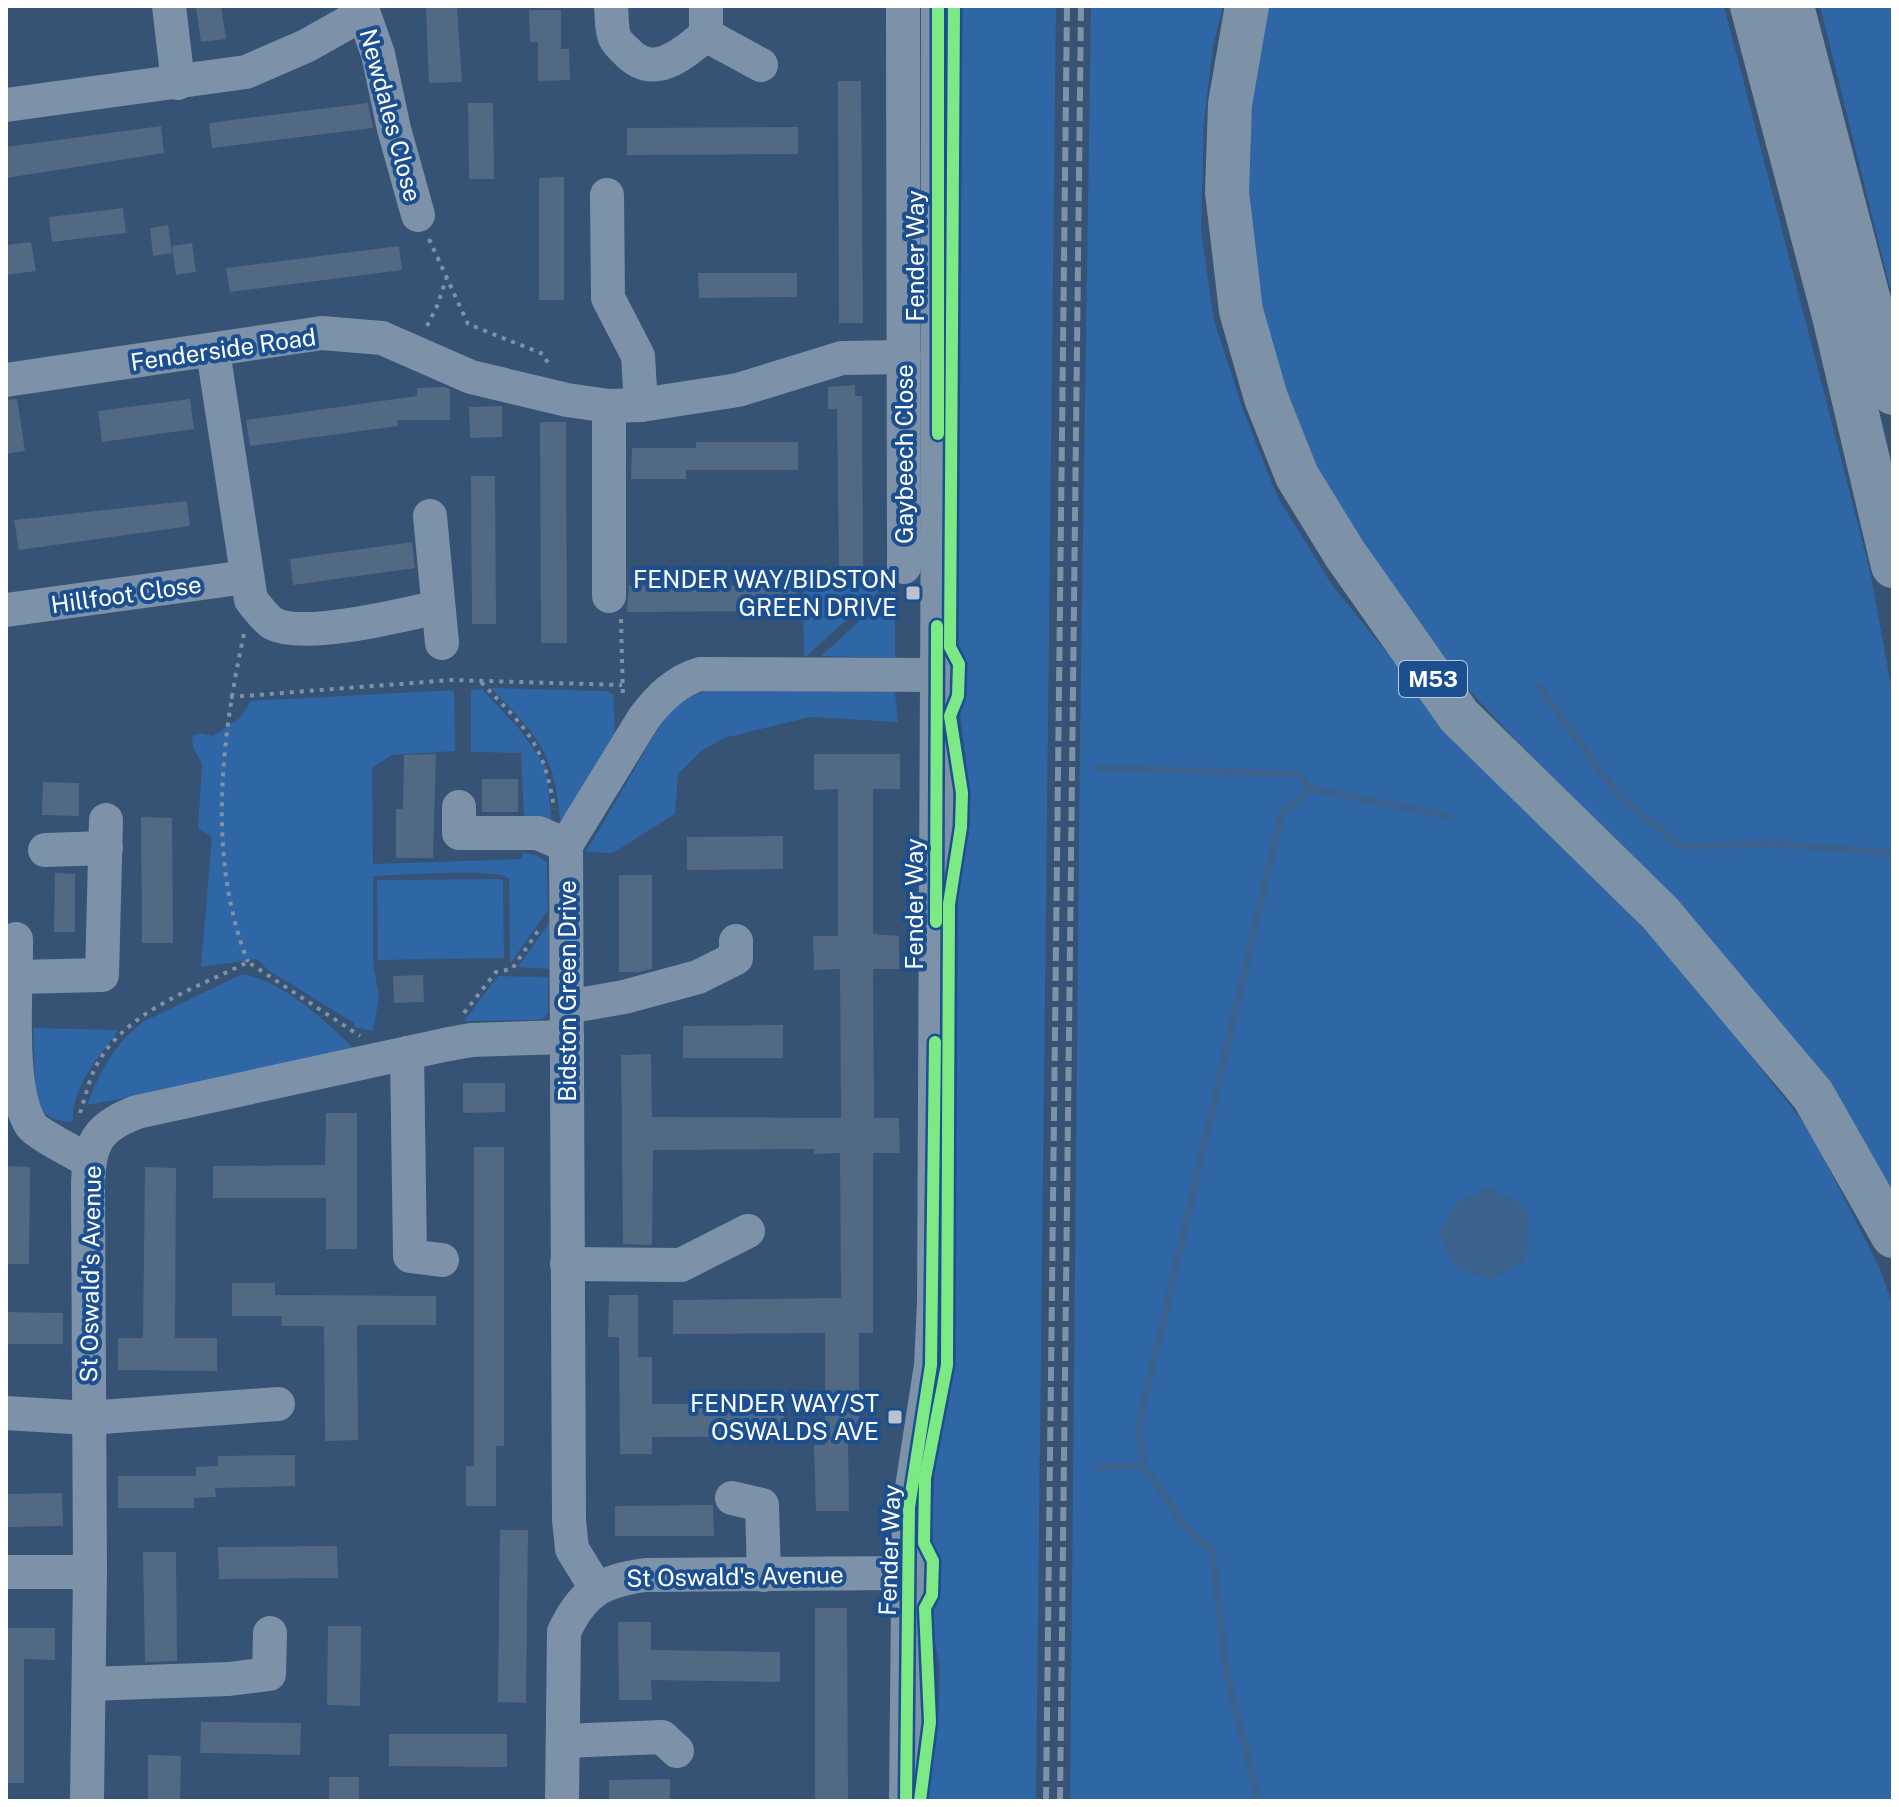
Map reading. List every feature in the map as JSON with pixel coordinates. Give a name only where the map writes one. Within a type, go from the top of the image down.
[{"type":"highway","name":"M53","points":[[1247,6],[1230,104],[1228,206],[1241,311],[1266,398],[1297,476],[1345,554],[1459,716],[1660,913],[1813,1095],[1893,1236]]},
{"type":"highway","points":[[1752,6],[1834,316],[1893,566]]},
{"type":"highway","points":[[1792,6],[1893,393]]},
{"type":"street","points":[[169,6],[178,83]]},
{"type":"street","points":[[611,6],[615,38],[630,56],[643,63],[659,65],[674,60],[706,20],[761,65]]},
{"type":"street","name":"Gaybeech Close","points":[[903,6],[904,567]]},
{"type":"street","name":"Fender Way","points":[[906,1801],[909,1507],[931,1365],[934,1303],[938,6]]},
{"type":"street","name":"Newdales Close","points":[[6,105],[246,72],[306,46],[362,10],[378,54],[394,129],[418,215]]},
{"type":"street","points":[[607,195],[608,298],[638,356],[625,405],[609,596]]},
{"type":"street","name":"Fenderside Road","points":[[6,380],[322,333],[382,338],[471,377],[567,400],[625,405],[738,390],[842,358],[904,357]]},
{"type":"street","points":[[213,351],[249,589],[271,622],[296,630],[384,619],[438,607]]},
{"type":"street","points":[[905,477],[938,478]]},
{"type":"street","points":[[430,516],[442,643]]},
{"type":"street","name":"Hillfoot Close","points":[[6,610],[249,589]]},
{"type":"street","name":"Bidston Green Drive","points":[[596,1588],[572,1549],[569,1520],[566,845],[655,703],[683,679],[700,674],[937,675]]},
{"type":"street","points":[[459,807],[459,833],[538,833],[566,845]]},
{"type":"street","points":[[17,977],[102,975],[106,834],[45,850]]},
{"type":"street","points":[[16,939],[16,1068],[21,1098],[19,1133],[89,1161]]},
{"type":"street","name":"St Oswald's Avenue","points":[[87,1801],[89,1161],[96,1140],[113,1121],[137,1112],[444,1045],[567,1022],[624,997],[698,977],[736,958],[736,941]]},
{"type":"street","points":[[407,1053],[410,1256],[442,1260]]},
{"type":"street","points":[[567,1264],[681,1265],[748,1231]]},
{"type":"street","points":[[6,1413],[88,1418],[278,1404]]},
{"type":"street","points":[[732,1498],[762,1505],[764,1575]]},
{"type":"street","points":[[6,1572],[90,1572]]},
{"type":"street","name":"St Oswald's Avenue","points":[[562,1801],[564,1632],[574,1611],[596,1588],[616,1579],[645,1575],[909,1573]]},
{"type":"street","points":[[89,1684],[229,1679],[269,1674],[270,1633]]},
{"type":"street","points":[[563,1741],[662,1737],[677,1751]]},
{"type":"path","points":[[418,215],[468,324],[543,354],[567,400]]},
{"type":"path","points":[[413,352],[438,304],[446,276]]},
{"type":"path","points":[[249,589],[225,737],[225,868],[238,936],[248,962],[362,1037]]},
{"type":"path","points":[[609,596],[609,614],[621,615],[622,685],[628,747]]},
{"type":"path","points":[[230,697],[451,680],[622,685]]},
{"type":"path","points":[[480,682],[523,727],[539,750],[549,776],[556,821],[566,845]]},
{"type":"path","points":[[444,1045],[496,972],[512,969],[567,889]]},
{"type":"path","points":[[89,1161],[73,1133],[96,1066],[117,1038],[142,1015],[248,962]]},
{"type":"shaded area","points":[[959,6],[1056,6],[1036,1801],[929,1801],[940,1668],[931,1621],[937,1562],[931,1543],[935,1465],[954,1371],[958,892],[970,821],[970,794],[959,705],[966,666],[956,646]]},
{"type":"shaded area","points":[[1091,6],[1223,6],[1213,47],[1204,121],[1201,231],[1214,320],[1244,413],[1278,498],[1332,585],[1425,700],[1682,968],[1810,1131],[1880,1269],[1893,1306],[1893,1801],[1070,1801],[1080,735]]},
{"type":"shaded area","points":[[1261,6],[1724,6],[1870,571],[1893,696],[1893,1206],[1693,925],[1456,677],[1345,530],[1300,437],[1262,313],[1243,169]]},
{"type":"shaded area","points":[[1820,6],[1893,6],[1893,300]]},
{"type":"shaded area","points":[[803,573],[890,575],[893,579],[804,658]]},
{"type":"shaded area","points":[[895,589],[895,658],[821,656]]},
{"type":"shaded area","points":[[491,688],[607,691],[613,694],[615,734],[560,820],[548,761],[531,732]]},
{"type":"shaded area","points":[[482,689],[521,731],[546,767],[552,823],[524,815],[521,753],[471,752],[471,690]]},
{"type":"shaded area","points":[[454,690],[455,751],[391,755],[372,768],[373,864],[522,859],[523,852],[547,862],[548,910],[510,964],[509,878],[486,873],[445,873],[373,876],[373,963],[379,996],[373,1031],[354,1027],[354,1023],[268,970],[257,959],[201,967],[212,837],[198,828],[202,764],[193,747],[192,736],[199,733],[213,736],[240,718],[251,701]]},
{"type":"shaded area","points":[[707,691],[895,692],[898,722],[810,717],[724,738],[700,752],[678,774],[675,814],[613,853],[586,852],[666,715],[683,699]]},
{"type":"shaded area","points":[[503,879],[504,958],[378,960],[377,880]]},
{"type":"shaded area","points":[[549,923],[550,969],[518,967]]},
{"type":"shaded area","points":[[242,974],[289,994],[357,1051],[87,1105],[109,1059],[133,1030],[143,1022]]},
{"type":"shaded area","points":[[498,976],[548,977],[548,1013],[542,1019],[534,1020],[464,1021]]},
{"type":"shaded area","points":[[33,1028],[119,1030],[81,1084],[73,1122],[52,1118],[38,1102]]},
{"type":"shaded area","points":[[1490,1187],[1526,1207],[1530,1238],[1525,1261],[1491,1280],[1454,1267],[1439,1234],[1456,1202]]},
{"type":"building","points":[[196,6],[221,6],[226,39],[201,42]]},
{"type":"building","points":[[426,7],[457,7],[462,82],[429,83]]},
{"type":"building","points":[[529,10],[561,10],[561,49],[569,49],[570,80],[538,81],[538,42],[530,42]]},
{"type":"building","points":[[838,81],[861,81],[863,323],[839,323]]},
{"type":"building","points":[[368,103],[373,128],[212,148],[209,123]]},
{"type":"building","points":[[468,103],[493,103],[494,179],[469,179]]},
{"type":"building","points":[[161,126],[164,153],[6,178],[6,147]]},
{"type":"building","points":[[798,127],[798,154],[627,155],[627,128]]},
{"type":"building","points":[[564,177],[564,300],[539,300],[539,178]]},
{"type":"building","points":[[123,208],[126,233],[52,242],[49,217]]},
{"type":"building","points":[[168,225],[172,253],[153,256],[150,228]]},
{"type":"building","points":[[31,242],[36,271],[6,275],[6,245]]},
{"type":"building","points":[[192,243],[196,272],[176,275],[172,246]]},
{"type":"building","points":[[399,246],[402,270],[230,292],[226,268]]},
{"type":"building","points":[[698,273],[797,273],[797,297],[699,298]]},
{"type":"building","points":[[855,385],[855,396],[862,396],[863,566],[839,566],[837,409],[828,409],[828,387]]},
{"type":"building","points":[[445,387],[450,390],[450,420],[397,420],[398,426],[250,446],[246,420],[417,396],[417,388]]},
{"type":"building","points":[[17,399],[25,451],[6,454],[6,400]]},
{"type":"building","points":[[190,399],[194,429],[102,442],[98,411]]},
{"type":"building","points":[[502,406],[502,437],[470,438],[469,407]]},
{"type":"building","points":[[540,422],[566,422],[567,643],[541,643]]},
{"type":"building","points":[[696,442],[798,442],[798,470],[686,470],[686,479],[631,479],[632,448],[696,448]]},
{"type":"building","points":[[471,476],[495,476],[496,624],[472,624]]},
{"type":"building","points":[[187,501],[190,526],[19,550],[14,520]]},
{"type":"building","points":[[412,542],[415,568],[293,585],[290,559]]},
{"type":"building","points":[[796,585],[796,611],[627,612],[629,586]]},
{"type":"building","points":[[436,754],[433,858],[396,858],[396,809],[403,809],[404,755]]},
{"type":"building","points":[[814,754],[900,754],[900,789],[873,789],[873,934],[899,936],[899,969],[873,969],[874,1118],[899,1118],[900,1153],[873,1153],[873,1333],[859,1333],[859,1442],[848,1442],[849,1511],[816,1511],[814,1445],[825,1445],[825,1333],[673,1334],[673,1300],[841,1298],[840,1153],[814,1154],[814,1149],[653,1150],[652,1245],[623,1244],[621,1055],[651,1054],[652,1117],[841,1118],[840,969],[814,970],[813,936],[838,936],[838,789],[814,790]]},
{"type":"building","points":[[482,779],[518,779],[518,812],[482,812]]},
{"type":"building","points":[[43,782],[79,783],[79,816],[42,815]]},
{"type":"building","points":[[141,817],[172,818],[173,943],[142,943]]},
{"type":"building","points":[[783,836],[783,869],[687,870],[687,837]]},
{"type":"building","points":[[55,873],[75,874],[75,932],[54,932]]},
{"type":"building","points":[[619,875],[652,875],[652,969],[619,972]]},
{"type":"building","points":[[423,975],[424,1002],[394,1003],[393,976]]},
{"type":"building","points":[[783,1025],[783,1058],[683,1058],[683,1026]]},
{"type":"building","points":[[463,1083],[505,1083],[505,1112],[463,1113]]},
{"type":"building","points":[[326,1113],[357,1113],[357,1249],[326,1249],[326,1198],[213,1198],[213,1166],[325,1165]]},
{"type":"building","points":[[474,1147],[504,1147],[504,1446],[496,1446],[496,1506],[466,1506],[466,1466],[474,1466]]},
{"type":"building","points":[[6,1166],[30,1167],[29,1264],[6,1264]]},
{"type":"building","points":[[145,1167],[176,1168],[175,1338],[217,1338],[217,1371],[118,1370],[118,1338],[143,1338]]},
{"type":"building","points":[[232,1283],[275,1283],[275,1295],[436,1296],[436,1325],[357,1325],[358,1440],[325,1441],[324,1326],[281,1326],[282,1316],[232,1316]]},
{"type":"building","points":[[609,1295],[638,1295],[638,1357],[652,1357],[652,1404],[784,1403],[784,1436],[652,1437],[652,1454],[620,1454],[619,1337],[608,1337]]},
{"type":"building","points":[[6,1312],[63,1313],[63,1344],[6,1344]]},
{"type":"building","points":[[295,1455],[295,1486],[215,1488],[216,1497],[194,1498],[194,1508],[118,1508],[118,1476],[196,1476],[196,1467],[218,1466],[218,1456]]},
{"type":"building","points":[[62,1493],[63,1526],[6,1527],[6,1494]]},
{"type":"building","points":[[713,1505],[714,1536],[615,1536],[615,1506]]},
{"type":"building","points":[[500,1530],[528,1530],[526,1703],[498,1702]]},
{"type":"building","points":[[337,1546],[338,1578],[219,1579],[218,1547]]},
{"type":"building","points":[[143,1552],[176,1552],[177,1661],[145,1662]]},
{"type":"building","points":[[815,1608],[847,1608],[848,1801],[815,1801]]},
{"type":"building","points":[[618,1622],[651,1622],[651,1650],[780,1652],[780,1682],[651,1680],[652,1700],[619,1700]]},
{"type":"building","points":[[328,1626],[361,1626],[360,1706],[327,1705]]},
{"type":"building","points":[[6,1628],[55,1628],[55,1660],[24,1659],[24,1783],[6,1783]]},
{"type":"building","points":[[201,1722],[301,1723],[300,1755],[200,1753]]},
{"type":"building","points":[[389,1734],[507,1734],[507,1767],[389,1766]]},
{"type":"building","points":[[148,1755],[181,1756],[180,1801],[148,1801]]},
{"type":"building","points":[[329,1777],[359,1777],[359,1801],[329,1801]]},
{"type":"building","points":[[670,1779],[670,1801],[609,1801],[609,1780]]},
{"type":"waterway","points":[[1539,687],[1617,794],[1681,846],[1777,844],[1893,853]]},
{"type":"waterway","points":[[1098,768],[1299,774],[1310,789],[1281,815],[1138,1429],[1144,1466],[1185,1527],[1212,1550],[1227,1675],[1259,1801]]},
{"type":"waterway","points":[[1310,789],[1449,816]]},
{"type":"waterway","points":[[1097,1467],[1144,1466]]},
{"type":"railway","points":[[1046,1801],[1067,6]]},
{"type":"railway","points":[[1060,1801],[1081,6]]},
{"type":"cycle path","points":[[938,6],[938,434]]},
{"type":"cycle path","points":[[920,1801],[930,1722],[925,1608],[932,1595],[933,1561],[924,1543],[925,1478],[947,1365],[949,904],[961,827],[962,793],[950,716],[958,696],[959,664],[950,647],[954,6]]},
{"type":"cycle path","points":[[936,922],[937,626]]},
{"type":"cycle path","points":[[906,1801],[909,1507],[931,1365],[935,1042]]},
{"type":"place","name":"FENDER WAY/BIDSTON GREEN DRIVE","points":[[913,593]]},
{"type":"place","name":"FENDER WAY/ST OSWALDS AVE","points":[[895,1417]]}]
